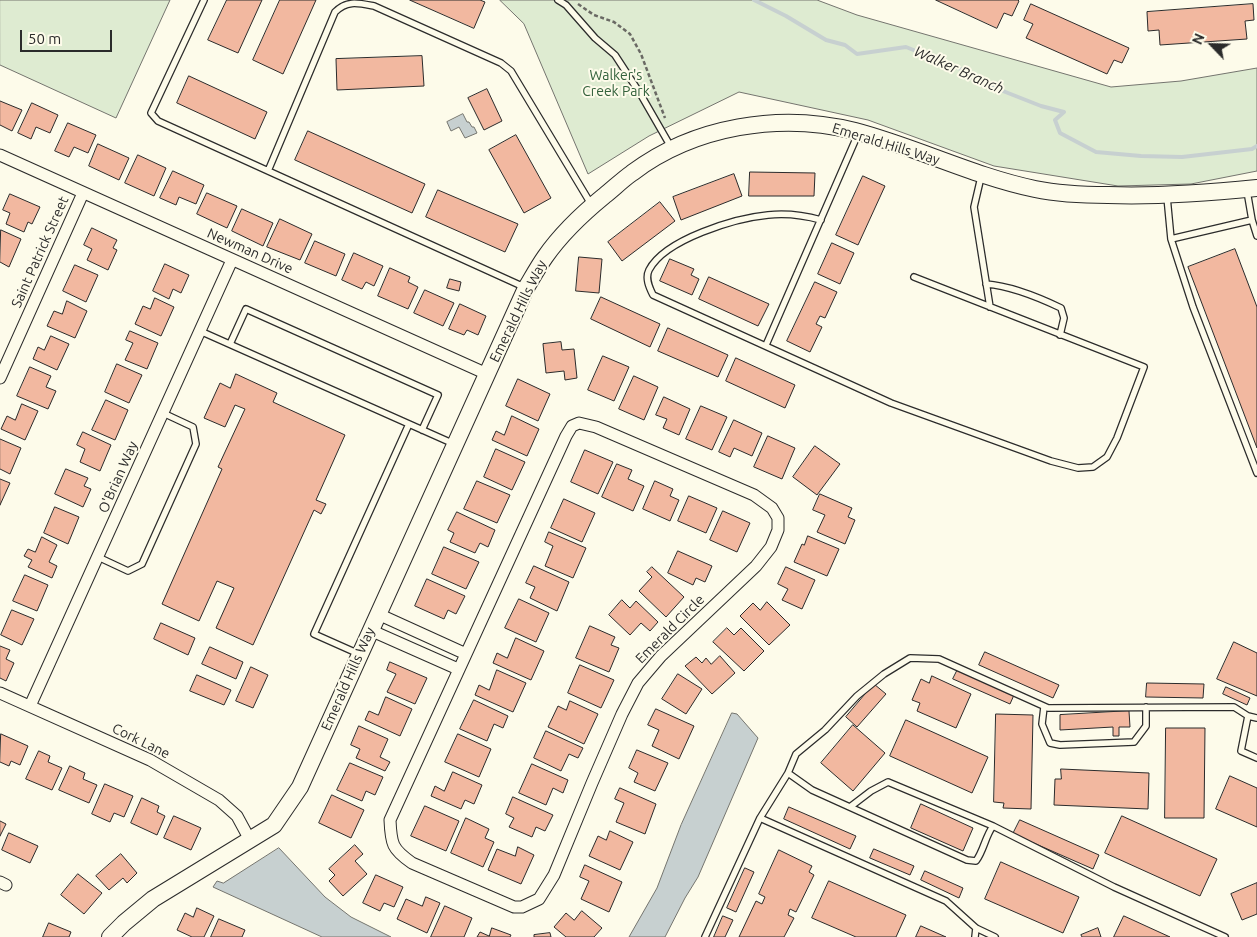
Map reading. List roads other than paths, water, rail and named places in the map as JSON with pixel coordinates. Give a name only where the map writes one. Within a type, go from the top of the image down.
[{"type":"street","name":"Emerald Hills Way","points":[[115,936],[153,899],[274,825],[300,787],[526,288],[544,257],[564,232],[632,172],[672,150],[708,134],[765,124],[799,122],[821,124],[859,132],[981,175],[1036,189],[1070,194],[1167,196],[1194,195],[1252,188]]},
{"type":"street","name":"Newman Drive","points":[[0,155],[487,374]]},
{"type":"street","name":"Saint Patrick Street","points":[[0,378],[84,193]]},
{"type":"street","name":"O'Brian Way","points":[[30,706],[232,260]]},
{"type":"street","name":"Emerald Circle","points":[[579,422],[596,427],[754,495],[772,508],[778,518],[778,530],[771,547],[756,566],[661,656],[638,684],[622,714],[592,782],[554,875],[539,899],[522,907],[514,907],[412,863],[398,854],[390,840],[390,820],[466,654],[566,436],[572,426],[579,422]]},
{"type":"street","points":[[378,614],[466,654]]},
{"type":"street","points":[[370,630],[458,670]]},
{"type":"street","name":"Cork Lane","points":[[0,693],[150,760],[219,800],[237,816],[250,840]]},
{"type":"lane","points":[[204,0],[151,112],[158,121],[526,288]]},
{"type":"lane","points":[[558,0],[566,5],[595,38],[615,55],[641,95],[672,150]]},
{"type":"lane","points":[[268,171],[336,12],[345,3],[376,3],[501,63],[511,71],[592,206]]},
{"type":"lane","points":[[766,345],[859,132]]},
{"type":"lane","points":[[981,175],[974,207],[990,308]]},
{"type":"lane","points":[[1252,188],[1252,220],[1257,236]]},
{"type":"lane","points":[[1167,196],[1171,239],[1193,307],[1257,473]]},
{"type":"lane","points":[[821,220],[796,213],[767,215],[727,223],[691,237],[661,256],[648,271],[648,284],[654,295],[891,403],[1052,461],[1078,468],[1093,467],[1106,457],[1117,438],[1144,368],[914,277]]},
{"type":"lane","points":[[1171,239],[1252,220]]},
{"type":"lane","points":[[986,284],[1002,285],[1061,308],[1064,318],[1060,335]]},
{"type":"lane","points":[[230,344],[246,309],[346,353],[438,395],[422,430]]},
{"type":"lane","points":[[200,331],[455,444]]},
{"type":"lane","points":[[98,557],[128,571],[142,564],[146,556],[196,444],[193,427],[163,413]]},
{"type":"lane","points":[[359,654],[314,634],[409,424]]},
{"type":"lane","points":[[706,937],[760,818],[788,773],[796,754],[826,730],[857,696],[884,674],[910,658],[939,659],[1048,708],[1234,706],[1248,716],[1257,718]]},
{"type":"lane","points":[[1044,706],[1042,724],[1050,742],[1060,745],[1134,742],[1146,726],[1146,707]]},
{"type":"lane","points":[[1248,716],[1241,751],[1257,758]]},
{"type":"lane","points":[[788,773],[812,790],[967,860],[976,860],[982,852],[987,835],[993,826]]},
{"type":"lane","points":[[850,807],[871,791],[888,782],[993,826],[1114,888],[1225,937]]},
{"type":"lane","points":[[760,818],[946,901],[976,928],[995,937]]},
{"type":"lane","points":[[975,937],[976,928]]},
{"type":"waterway","name":"Walker Branch","points":[[754,0],[786,16],[826,40],[845,45],[857,54],[906,47],[963,70],[975,80],[1041,106],[1064,112],[1055,120],[1060,133],[1096,152],[1182,157],[1252,149],[1257,146]]},
{"type":"park label","name":"Walker's Creek Park","points":[[616,84]]}]
